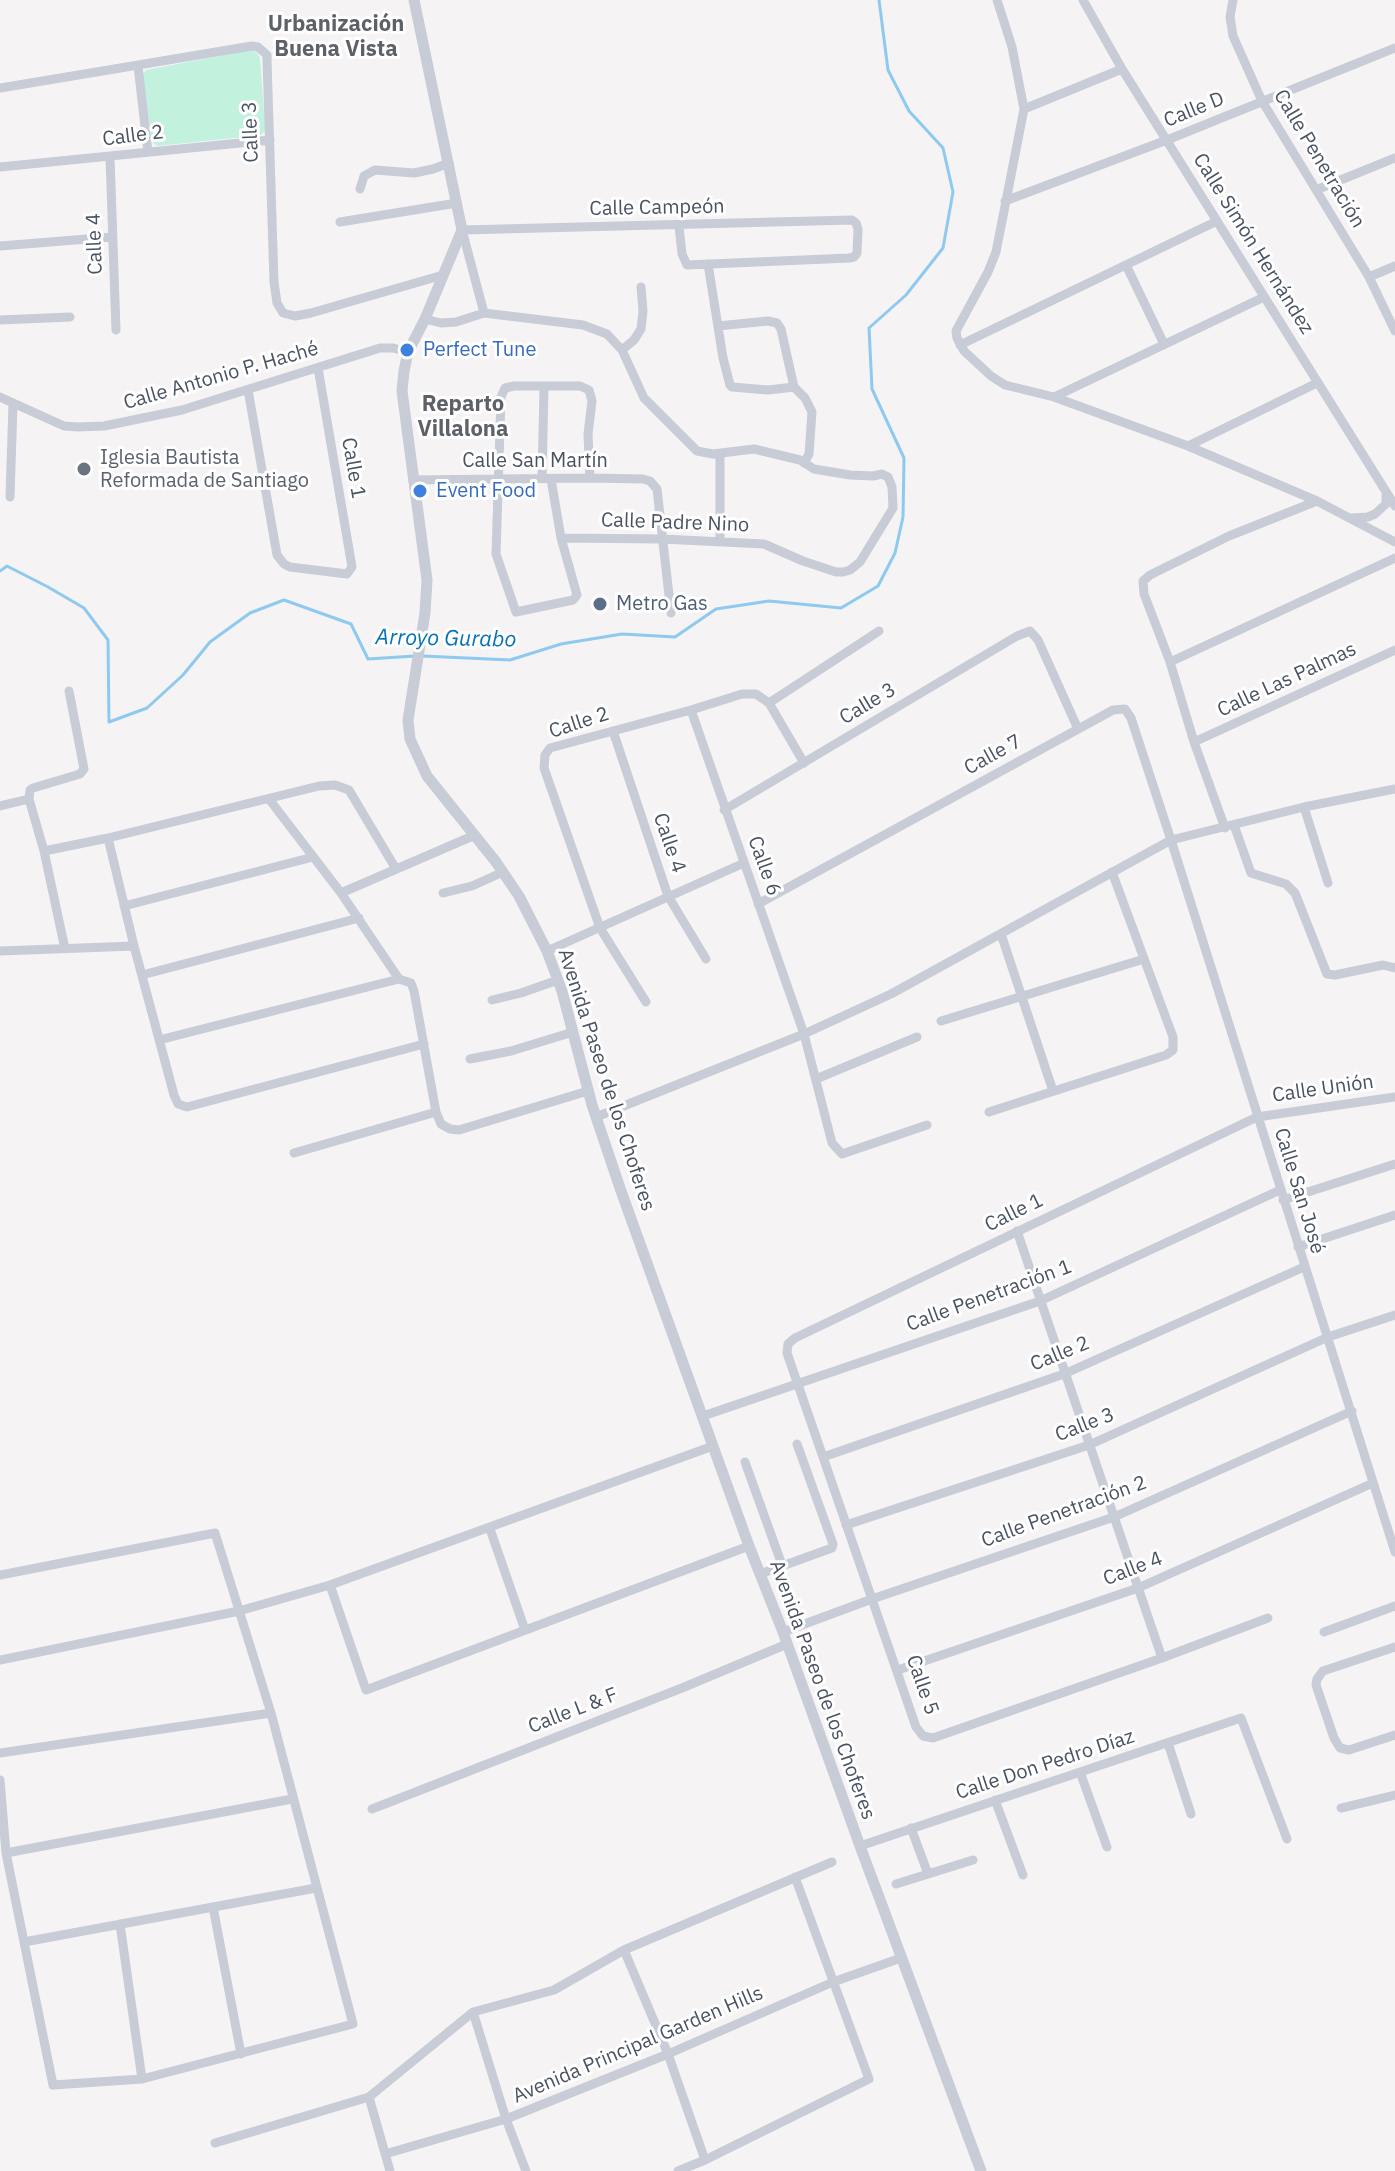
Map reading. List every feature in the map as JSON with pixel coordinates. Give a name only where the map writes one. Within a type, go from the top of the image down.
[{"type":"street","points":[[414,0],[462,230],[484,313]]},
{"type":"street","points":[[997,0],[1012,47],[1024,109],[996,252],[956,331],[960,345],[978,365],[1005,385],[1054,397],[1188,446],[1317,501],[1395,542]]},
{"type":"street","name":"Calle Simón Hernández","points":[[1083,0],[1122,69],[1395,506]]},
{"type":"street","name":"Calle Penetración","points":[[1235,1],[1230,17],[1233,36],[1262,101],[1369,277],[1395,331]]},
{"type":"street","name":"Calle 3","points":[[0,88],[258,47],[267,55],[274,282],[277,303],[283,313],[303,315],[443,275]]},
{"type":"street","name":"Calle D","points":[[1005,201],[1395,48]]},
{"type":"street","points":[[138,66],[148,152]]},
{"type":"street","points":[[1024,109],[1122,69]]},
{"type":"street","name":"Calle 2","points":[[0,167],[270,140]]},
{"type":"street","name":"Calle 4","points":[[110,157],[116,330]]},
{"type":"street","points":[[1316,190],[1395,158]]},
{"type":"street","points":[[360,189],[364,176],[375,170],[414,173],[449,163]]},
{"type":"street","points":[[340,222],[457,203]]},
{"type":"street","name":"Calle Campeón","points":[[462,230],[852,220],[858,229],[857,253],[854,257],[708,264]]},
{"type":"street","points":[[960,345],[1217,221]]},
{"type":"street","points":[[679,226],[683,260],[687,265],[708,264],[732,387],[768,390],[794,387]]},
{"type":"street","name":"Avenida Paseo de los Choferes","points":[[462,230],[408,352],[404,371],[402,391],[427,580],[408,730],[427,776],[503,872],[547,951],[621,1191],[981,2171]]},
{"type":"street","points":[[0,246],[112,237]]},
{"type":"street","points":[[1126,265],[1164,344]]},
{"type":"street","points":[[1369,277],[1395,266]]},
{"type":"street","points":[[622,350],[641,329],[641,287]]},
{"type":"street","points":[[1054,397],[1264,297]]},
{"type":"street","points":[[425,319],[441,323],[456,322],[484,313],[583,325],[607,334],[622,350],[644,398],[697,451],[720,454],[754,449],[804,463],[809,454],[812,412],[805,398],[794,387],[781,329],[777,323],[768,321],[718,326]]},
{"type":"street","points":[[0,320],[70,317]]},
{"type":"street","name":"Calle Antonio P. Haché","points":[[0,397],[64,426],[91,427],[182,410],[380,348],[408,352]]},
{"type":"street","name":"Calle 1","points":[[248,390],[279,559],[290,567],[342,574],[350,572],[352,567],[318,368]]},
{"type":"street","points":[[1188,446],[1317,383]]},
{"type":"street","points":[[544,387],[546,479],[577,591],[573,600],[516,612],[496,554],[502,392],[509,386],[580,386],[589,390],[592,395],[588,434],[590,478]]},
{"type":"street","points":[[10,497],[13,404]]},
{"type":"street","points":[[720,454],[720,542]]},
{"type":"street","name":"Calle Padre Nino","points":[[561,538],[764,544],[836,572],[850,570],[860,562],[893,508],[894,496],[888,477],[814,469],[804,463]]},
{"type":"street","name":"Calle San Martín","points":[[413,480],[499,477],[643,479],[655,485],[662,539]]},
{"type":"street","points":[[1349,518],[1368,517],[1380,511],[1386,504],[1386,492]]},
{"type":"street","points":[[1317,501],[1229,536],[1150,575],[1143,581],[1144,594],[1170,662],[1194,742],[1251,873],[1286,884],[1295,893],[1327,974],[1383,965],[1395,968]]},
{"type":"street","points":[[662,539],[671,613]]},
{"type":"street","points":[[1170,662],[1395,558]]},
{"type":"street","points":[[804,763],[769,703],[879,631]]},
{"type":"street","name":"Calle 3","points":[[724,810],[1030,631],[1038,640],[1078,729]]},
{"type":"street","name":"Calle Las Palmas","points":[[1194,742],[1394,653]]},
{"type":"street","points":[[65,949],[44,851],[29,799],[33,788],[80,774],[84,769],[69,691]]},
{"type":"street","name":"Calle 2","points":[[646,1002],[600,928],[544,768],[545,755],[550,748],[742,694],[756,694],[769,703]]},
{"type":"street","name":"Calle 7","points":[[758,904],[1113,710],[1125,709],[1131,718],[1171,840]]},
{"type":"street","name":"Calle 6","points":[[691,710],[804,1034],[832,1143],[842,1154],[927,1125]]},
{"type":"street","name":"Calle 4","points":[[613,731],[668,896],[706,959]]},
{"type":"street","points":[[44,851],[319,786],[335,785],[349,790],[396,869]]},
{"type":"street","points":[[596,1117],[804,1034],[891,994],[1171,840],[1304,807],[1395,789]]},
{"type":"street","points":[[0,806],[29,799]]},
{"type":"street","points":[[269,799],[341,893],[399,979]]},
{"type":"street","points":[[1304,807],[1328,883]]},
{"type":"street","points":[[341,893],[475,835]]},
{"type":"street","points":[[108,838],[178,1104],[187,1107],[424,1044]]},
{"type":"street","name":"Calle San José","points":[[1171,840],[1395,1552]]},
{"type":"street","points":[[124,906],[313,857]]},
{"type":"street","points":[[547,951],[744,863]]},
{"type":"street","points":[[443,893],[472,886],[503,872]]},
{"type":"street","points":[[989,1112],[1166,1055],[1173,1050],[1173,1037],[1112,872]]},
{"type":"street","points":[[142,975],[359,918]]},
{"type":"street","points":[[1001,934],[1053,1091]]},
{"type":"street","points":[[0,951],[134,946]]},
{"type":"street","points":[[941,1021],[1144,959]]},
{"type":"street","points":[[159,1040],[399,979],[411,983],[414,991],[436,1112],[441,1124],[459,1130],[588,1091]]},
{"type":"street","points":[[492,1000],[558,980]]},
{"type":"street","points":[[470,1059],[511,1051],[573,1032]]},
{"type":"street","points":[[816,1079],[917,1037]]},
{"type":"street","name":"Calle Unión","points":[[1257,1117],[1395,1097]]},
{"type":"street","points":[[294,1153],[436,1112]]},
{"type":"street","name":"Calle 1","points":[[788,1344],[1257,1117]]},
{"type":"street","name":"Calle Penetración 1","points":[[703,1416],[1040,1301],[1281,1195],[1395,1164]]},
{"type":"street","points":[[1298,1247],[1395,1215]]},
{"type":"street","points":[[1017,1231],[1162,1658]]},
{"type":"street","name":"Calle 2","points":[[823,1457],[1064,1374],[1304,1267]]},
{"type":"street","name":"Calle 3","points":[[846,1525],[1089,1445],[1328,1337],[1395,1315]]},
{"type":"street","name":"Calle 5","points":[[788,1344],[787,1353],[846,1525],[916,1727],[923,1736],[933,1738],[1268,1618]]},
{"type":"street","name":"Calle Penetración 2","points":[[785,1638],[872,1599],[1114,1517],[1352,1411]]},
{"type":"street","points":[[760,1574],[829,1551],[833,1544],[797,1444]]},
{"type":"street","points":[[0,1660],[239,1611],[330,1585],[713,1446]]},
{"type":"street","points":[[745,1462],[782,1565]]},
{"type":"street","name":"Calle 4","points":[[898,1670],[1138,1588],[1373,1483]]},
{"type":"street","points":[[490,1529],[525,1630]]},
{"type":"street","points":[[0,1575],[215,1533],[271,1713],[353,2024],[142,2079],[53,2085],[6,1853],[0,1780]]},
{"type":"street","points":[[330,1585],[366,1690],[749,1546]]},
{"type":"street","points":[[1324,1632],[1395,1606]]},
{"type":"street","name":"Calle L & F","points":[[372,1809],[682,1688],[785,1638]]},
{"type":"street","points":[[1395,1647],[1323,1671],[1316,1685],[1340,1748],[1349,1750],[1395,1735]]},
{"type":"street","points":[[0,1753],[271,1713]]},
{"type":"street","name":"Calle Don Pedro Díaz","points":[[860,1846],[1241,1718],[1287,1839]]},
{"type":"street","points":[[1168,1743],[1191,1814]]},
{"type":"street","points":[[1080,1772],[1107,1847]]},
{"type":"street","points":[[1341,1808],[1395,1795]]},
{"type":"street","points":[[6,1853],[292,1799]]},
{"type":"street","points":[[995,1800],[1023,1875]]},
{"type":"street","points":[[911,1828],[928,1874]]},
{"type":"street","points":[[896,1884],[973,1860]]},
{"type":"street","points":[[215,2143],[369,2097],[473,2012],[554,1990],[624,1950],[832,1862]]},
{"type":"street","points":[[678,2171],[869,2079],[795,1877]]},
{"type":"street","points":[[24,1942],[316,1888]]},
{"type":"street","points":[[213,1907],[241,2054]]},
{"type":"street","points":[[120,1924],[142,2079]]},
{"type":"street","points":[[624,1950],[668,2054],[705,2160]]},
{"type":"street","name":"Avenida Principal Garden Hills","points":[[385,2154],[506,2119],[668,2054],[833,1982],[901,1958]]},
{"type":"street","points":[[473,2012],[506,2119],[526,2171]]},
{"type":"street","points":[[369,2097],[390,2171]]},
{"type":"green space","points":[[251,50],[260,58],[265,125],[261,135],[158,146],[153,143],[143,74],[146,70]]},
{"type":"waterway","name":"Arroyo Gurabo","points":[[423,656],[510,660],[561,644],[622,634],[675,637],[716,609],[769,601],[841,608],[878,586],[895,553],[903,517],[904,458],[872,389],[869,328],[906,295],[943,248],[953,192],[943,148],[909,111],[888,70],[879,0]]},
{"type":"waterway","name":"Arroyo Gurabo","points":[[0,571],[7,566],[84,608],[108,640],[109,722],[147,708],[183,675],[210,642],[250,613],[284,600],[351,624],[368,659],[415,656]]},
{"type":"place","name":"Perfect Tune","points":[[407,350]]},
{"type":"place","name":"Iglesia Bautista Reformada de Santiago","points":[[84,469]]},
{"type":"place","name":"Event Food","points":[[420,491]]},
{"type":"place","name":"Metro Gas","points":[[600,604]]},
{"type":"district","name":"Urbanización Buena Vista","points":[[336,38]]},
{"type":"district","name":"Reparto Villalona","points":[[463,418]]}]
